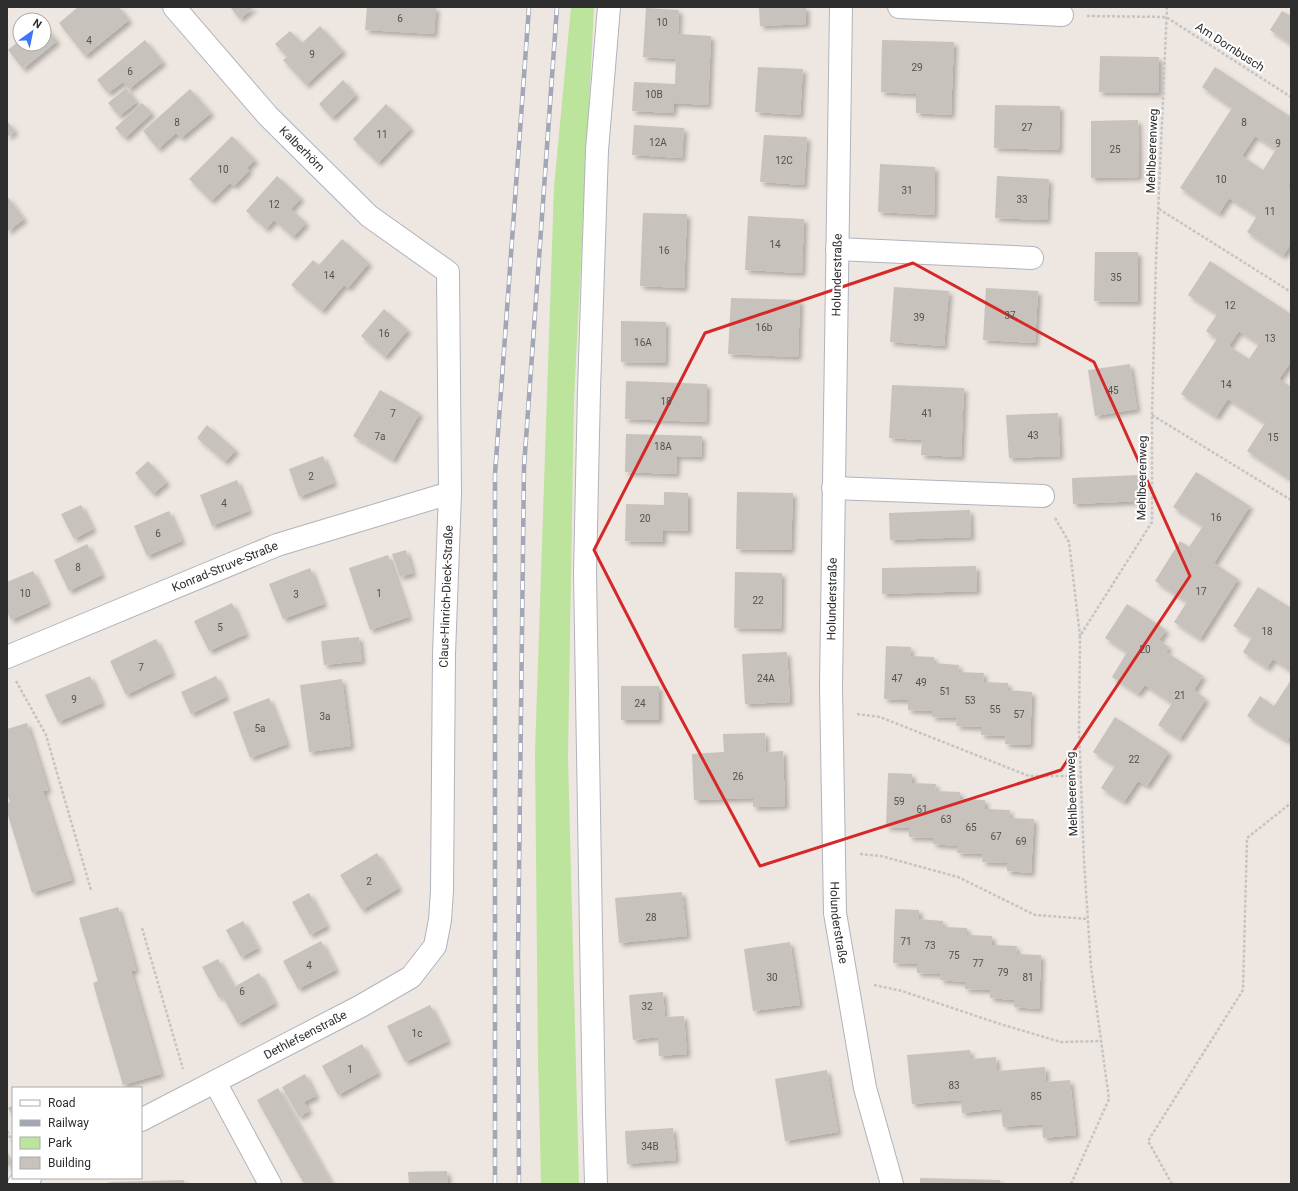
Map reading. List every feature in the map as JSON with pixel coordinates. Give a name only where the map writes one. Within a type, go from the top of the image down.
[{"type":"street","name":"Kalberhörn","points":[[174,7],[268,116],[369,216],[448,272]]},
{"type":"street","points":[[596,1184],[585,572],[597,150],[609,7]]},
{"type":"street","name":"Holunderstraße","points":[[841,7],[831,711],[835,914],[865,1088],[892,1184]]},
{"type":"street","points":[[898,7],[1062,15]]},
{"type":"street","points":[[837,249],[1032,258]]},
{"type":"street","name":"Claus-Hinrich-Dieck-Straße","points":[[440,920],[442,891],[444,654],[450,493],[448,272]]},
{"type":"street","points":[[834,488],[1043,496]]},
{"type":"street","name":"Konrad-Struve-Straße","points":[[7,657],[276,545],[450,493]]},
{"type":"street","name":"Dethlefsenstraße","points":[[142,1119],[361,1006],[411,977],[435,946],[440,920]]},
{"type":"street","points":[[215,1082],[270,1184]]},
{"type":"street","points":[[19,1184],[28,1179]]},
{"type":"path","name":"Mehlbeerenweg","points":[[1071,1184],[1109,1099],[1091,967],[1084,861],[1079,730],[1080,636],[1152,522],[1152,415],[1158,209],[1167,7]]},
{"type":"path","points":[[1062,15],[1166,17]]},
{"type":"path","name":"Am Dornbusch","points":[[1166,17],[1291,97]]},
{"type":"path","points":[[1158,209],[1291,292]]},
{"type":"path","points":[[1152,415],[1291,500]]},
{"type":"path","points":[[1043,496],[1069,542],[1080,636]]},
{"type":"path","points":[[14,677],[46,735],[91,890]]},
{"type":"path","points":[[831,711],[880,717],[1029,776],[1081,776]]},
{"type":"path","points":[[1172,1184],[1148,1141],[1243,990],[1247,838],[1291,802]]},
{"type":"path","points":[[833,853],[881,856],[958,877],[1035,915],[1088,919]]},
{"type":"path","points":[[142,928],[190,1094]]},
{"type":"path","points":[[846,979],[902,991],[1000,1024],[1061,1042],[1101,1041]]},
{"type":"path","points":[[7,1131],[12,1141]]},
{"type":"highlighted area","points":[[913,263],[1094,362],[1190,576],[1061,770],[760,866],[661,681],[594,550],[705,333]]},
{"type":"green space","points":[[571,7],[594,7],[574,400],[568,756],[579,1184],[541,1184],[538,1060],[535,752],[554,187]]},
{"type":"building","points":[[78,7],[119,7],[129,20],[85,56],[59,23]]},
{"type":"building","points":[[230,7],[254,7],[240,19]]},
{"type":"building","points":[[367,7],[436,7],[434,34],[365,30]]},
{"type":"building","points":[[759,7],[806,7],[806,24],[760,26]]},
{"type":"building","points":[[646,8],[679,10],[678,34],[711,36],[708,105],[674,103],[673,113],[632,111],[634,82],[675,84],[676,59],[643,57]]},
{"type":"building","points":[[1282,11],[1291,16],[1291,44],[1270,30]]},
{"type":"building","points":[[320,26],[343,51],[306,85],[283,60],[287,57],[275,44],[290,31],[302,43]]},
{"type":"building","points":[[52,35],[57,41],[52,45]]},
{"type":"building","points":[[145,40],[163,62],[129,89],[123,82],[108,93],[97,80]]},
{"type":"building","points":[[882,40],[954,42],[951,115],[916,113],[916,94],[881,92]]},
{"type":"building","points":[[12,47],[12,52],[44,52],[23,69],[8,50]]},
{"type":"building","points":[[1100,56],[1159,57],[1159,93],[1099,92]]},
{"type":"building","points":[[758,67],[803,69],[800,115],[755,112]]},
{"type":"building","points":[[1215,67],[1291,117],[1291,181],[1288,186],[1291,188],[1291,244],[1283,256],[1247,232],[1257,216],[1229,198],[1219,214],[1180,188],[1232,108],[1202,87]],"holes":[[[1255,136],[1276,149],[1263,170],[1242,156]]]},
{"type":"building","points":[[343,80],[356,95],[332,118],[319,104]]},
{"type":"building","points":[[126,88],[137,102],[119,116],[108,103]]},
{"type":"building","points":[[190,89],[211,113],[181,138],[176,133],[158,149],[143,131]]},
{"type":"building","points":[[142,103],[152,113],[125,138],[115,128]]},
{"type":"building","points":[[386,104],[411,128],[378,163],[353,139]]},
{"type":"building","points":[[995,105],[1060,106],[1059,150],[994,148]]},
{"type":"building","points":[[1138,120],[1139,177],[1091,178],[1091,121]]},
{"type":"building","points":[[7,121],[15,131],[7,137]]},
{"type":"building","points":[[634,125],[684,128],[682,158],[632,155]]},
{"type":"building","points":[[764,135],[807,137],[804,185],[760,182]]},
{"type":"building","points":[[232,136],[255,160],[247,168],[249,171],[234,186],[230,183],[211,201],[189,179]]},
{"type":"building","points":[[880,164],[935,167],[934,215],[878,212]]},
{"type":"building","points":[[277,176],[301,198],[291,209],[306,223],[293,237],[274,220],[266,229],[246,211]]},
{"type":"building","points":[[997,176],[1049,179],[1047,220],[995,218]]},
{"type":"building","points":[[7,196],[24,219],[7,232]]},
{"type":"building","points":[[643,213],[687,214],[684,288],[640,286]]},
{"type":"building","points":[[748,216],[804,219],[802,273],[745,270]]},
{"type":"building","points":[[342,239],[369,263],[348,288],[344,285],[322,311],[291,285],[313,260],[319,265]]},
{"type":"building","points":[[1095,252],[1138,252],[1138,302],[1094,301]]},
{"type":"building","points":[[1210,261],[1291,314],[1291,362],[1279,379],[1291,387],[1291,473],[1288,478],[1247,451],[1265,423],[1228,399],[1216,417],[1181,394],[1217,339],[1206,331],[1217,314],[1188,295]],"holes":[[[1239,331],[1259,344],[1249,359],[1229,346]]]},
{"type":"building","points":[[894,287],[949,291],[944,346],[890,342]]},
{"type":"building","points":[[986,288],[1038,291],[1035,343],[983,340]]},
{"type":"building","points":[[731,298],[800,300],[798,357],[728,354]]},
{"type":"building","points":[[384,309],[408,330],[385,357],[361,336]]},
{"type":"building","points":[[621,321],[666,322],[665,363],[621,362]]},
{"type":"building","points":[[1130,364],[1137,409],[1095,416],[1088,370]]},
{"type":"building","points":[[626,381],[707,384],[706,422],[625,419]]},
{"type":"building","points":[[892,385],[964,388],[961,457],[921,455],[922,440],[889,438]]},
{"type":"building","points":[[380,390],[420,413],[393,460],[353,436]]},
{"type":"building","points":[[1058,413],[1060,456],[1009,458],[1006,415]]},
{"type":"building","points":[[207,425],[236,450],[225,462],[197,438]]},
{"type":"building","points":[[626,434],[702,436],[701,457],[677,456],[676,474],[625,472]]},
{"type":"building","points":[[323,456],[334,483],[299,497],[289,469]]},
{"type":"building","points":[[148,461],[167,482],[153,494],[135,473]]},
{"type":"building","points":[[1196,472],[1250,506],[1214,563],[1238,579],[1200,639],[1174,622],[1187,602],[1155,581],[1180,541],[1189,547],[1203,526],[1173,507]]},
{"type":"building","points":[[1141,475],[1142,501],[1073,504],[1072,478]]},
{"type":"building","points":[[237,480],[249,511],[212,526],[200,495]]},
{"type":"building","points":[[664,492],[688,493],[688,531],[663,530],[663,542],[625,541],[626,504],[664,505]]},
{"type":"building","points":[[737,492],[793,493],[791,550],[736,549]]},
{"type":"building","points":[[81,505],[93,529],[74,539],[61,514]]},
{"type":"building","points":[[970,510],[971,537],[890,540],[889,513]]},
{"type":"building","points":[[169,511],[182,541],[147,556],[134,526]]},
{"type":"building","points":[[87,544],[102,575],[69,591],[54,560]]},
{"type":"building","points":[[406,550],[413,573],[400,577],[392,554]]},
{"type":"building","points":[[388,555],[409,617],[370,630],[349,568]]},
{"type":"building","points":[[976,566],[977,591],[882,594],[882,568]]},
{"type":"building","points":[[310,568],[324,604],[283,619],[269,584]]},
{"type":"building","points":[[33,571],[48,603],[11,620],[7,612],[7,582]]},
{"type":"building","points":[[735,572],[782,573],[781,629],[734,628]]},
{"type":"building","points":[[1258,587],[1291,608],[1291,671],[1273,659],[1267,668],[1243,652],[1252,637],[1233,626]]},
{"type":"building","points":[[232,603],[246,634],[209,651],[194,621]]},
{"type":"building","points":[[1127,604],[1166,630],[1159,640],[1169,647],[1166,652],[1203,676],[1194,690],[1206,699],[1180,739],[1158,725],[1172,703],[1145,685],[1138,694],[1112,677],[1127,652],[1105,638]]},
{"type":"building","points":[[359,637],[362,661],[324,665],[321,641]]},
{"type":"building","points":[[156,639],[172,673],[126,695],[110,661]]},
{"type":"building","points":[[886,646],[911,647],[910,656],[934,657],[934,663],[959,665],[958,672],[984,673],[983,682],[1008,683],[1008,690],[1032,692],[1030,745],[1005,744],[1006,736],[981,735],[981,727],[956,726],[957,718],[932,717],[932,711],[908,710],[908,700],[884,699]]},
{"type":"building","points":[[787,652],[790,702],[745,704],[742,654]]},
{"type":"building","points":[[90,676],[102,703],[58,722],[45,695]]},
{"type":"building","points":[[216,676],[226,697],[191,714],[181,692]]},
{"type":"building","points":[[342,679],[351,746],[309,752],[300,685]]},
{"type":"building","points":[[1291,680],[1291,734],[1287,741],[1247,716],[1260,696],[1274,706]]},
{"type":"building","points":[[621,686],[659,686],[659,720],[621,720]]},
{"type":"building","points":[[269,698],[287,744],[250,758],[233,712]]},
{"type":"building","points":[[1115,717],[1169,752],[1147,786],[1138,781],[1124,802],[1101,788],[1115,766],[1093,752]]},
{"type":"building","points":[[27,723],[48,790],[43,791],[72,880],[32,893],[7,812],[7,803],[10,802],[7,794],[7,729]]},
{"type":"building","points":[[765,733],[766,752],[783,751],[785,806],[753,807],[753,798],[694,800],[692,754],[724,752],[723,734]]},
{"type":"building","points":[[888,773],[912,774],[912,783],[936,784],[935,791],[960,792],[960,799],[985,800],[985,809],[1010,810],[1009,818],[1034,819],[1031,873],[1007,871],[1007,863],[982,862],[983,854],[957,853],[958,846],[933,844],[933,838],[909,837],[909,828],[886,827]]},
{"type":"building","points":[[377,853],[399,888],[362,910],[340,875]]},
{"type":"building","points":[[682,892],[687,936],[619,943],[615,898]]},
{"type":"building","points":[[309,893],[327,926],[310,935],[292,902]]},
{"type":"building","points":[[118,907],[136,970],[131,971],[161,1074],[123,1085],[93,983],[98,981],[79,918]]},
{"type":"building","points":[[895,909],[919,910],[919,919],[943,921],[943,927],[967,928],[967,935],[992,936],[992,945],[1017,946],[1016,954],[1041,955],[1039,1009],[1014,1007],[1014,1000],[990,998],[990,990],[965,989],[965,982],[940,980],[941,974],[917,973],[917,964],[893,963]]},
{"type":"building","points":[[243,921],[258,948],[241,957],[226,930]]},
{"type":"building","points":[[321,941],[336,970],[298,989],[283,961]]},
{"type":"building","points":[[790,942],[800,1005],[753,1011],[744,949]]},
{"type":"building","points":[[218,959],[234,987],[259,973],[275,1003],[238,1024],[222,996],[219,998],[202,967]]},
{"type":"building","points":[[663,992],[665,1017],[684,1016],[687,1054],[659,1056],[658,1037],[633,1040],[629,995]]},
{"type":"building","points":[[430,1005],[448,1041],[405,1062],[387,1026]]},
{"type":"building","points":[[362,1044],[378,1073],[338,1095],[322,1066]]},
{"type":"building","points":[[970,1050],[971,1059],[996,1057],[997,1071],[1045,1067],[1046,1082],[1070,1080],[1076,1135],[1043,1138],[1042,1124],[1003,1127],[1001,1109],[962,1113],[961,1100],[912,1104],[907,1055]]},
{"type":"building","points":[[827,1070],[838,1132],[785,1141],[775,1079]]},
{"type":"building","points":[[305,1074],[316,1096],[304,1102],[309,1111],[299,1117],[282,1087]]},
{"type":"building","points":[[278,1088],[332,1184],[304,1184],[257,1100]]},
{"type":"building","points":[[12,1106],[12,1114],[8,1108]]},
{"type":"building","points":[[673,1128],[676,1160],[627,1164],[625,1131]]},
{"type":"building","points":[[7,1151],[12,1164],[7,1167]]},
{"type":"building","points":[[447,1171],[448,1184],[409,1184],[408,1172]]},
{"type":"building","points":[[920,1178],[1000,1180],[1000,1184],[920,1184]]},
{"type":"building","points":[[184,1180],[184,1184],[106,1184],[112,1182]]},
{"type":"railway","points":[[495,1184],[495,474],[529,7]]},
{"type":"railway","points":[[519,1184],[518,954],[524,467],[557,7]]}]
